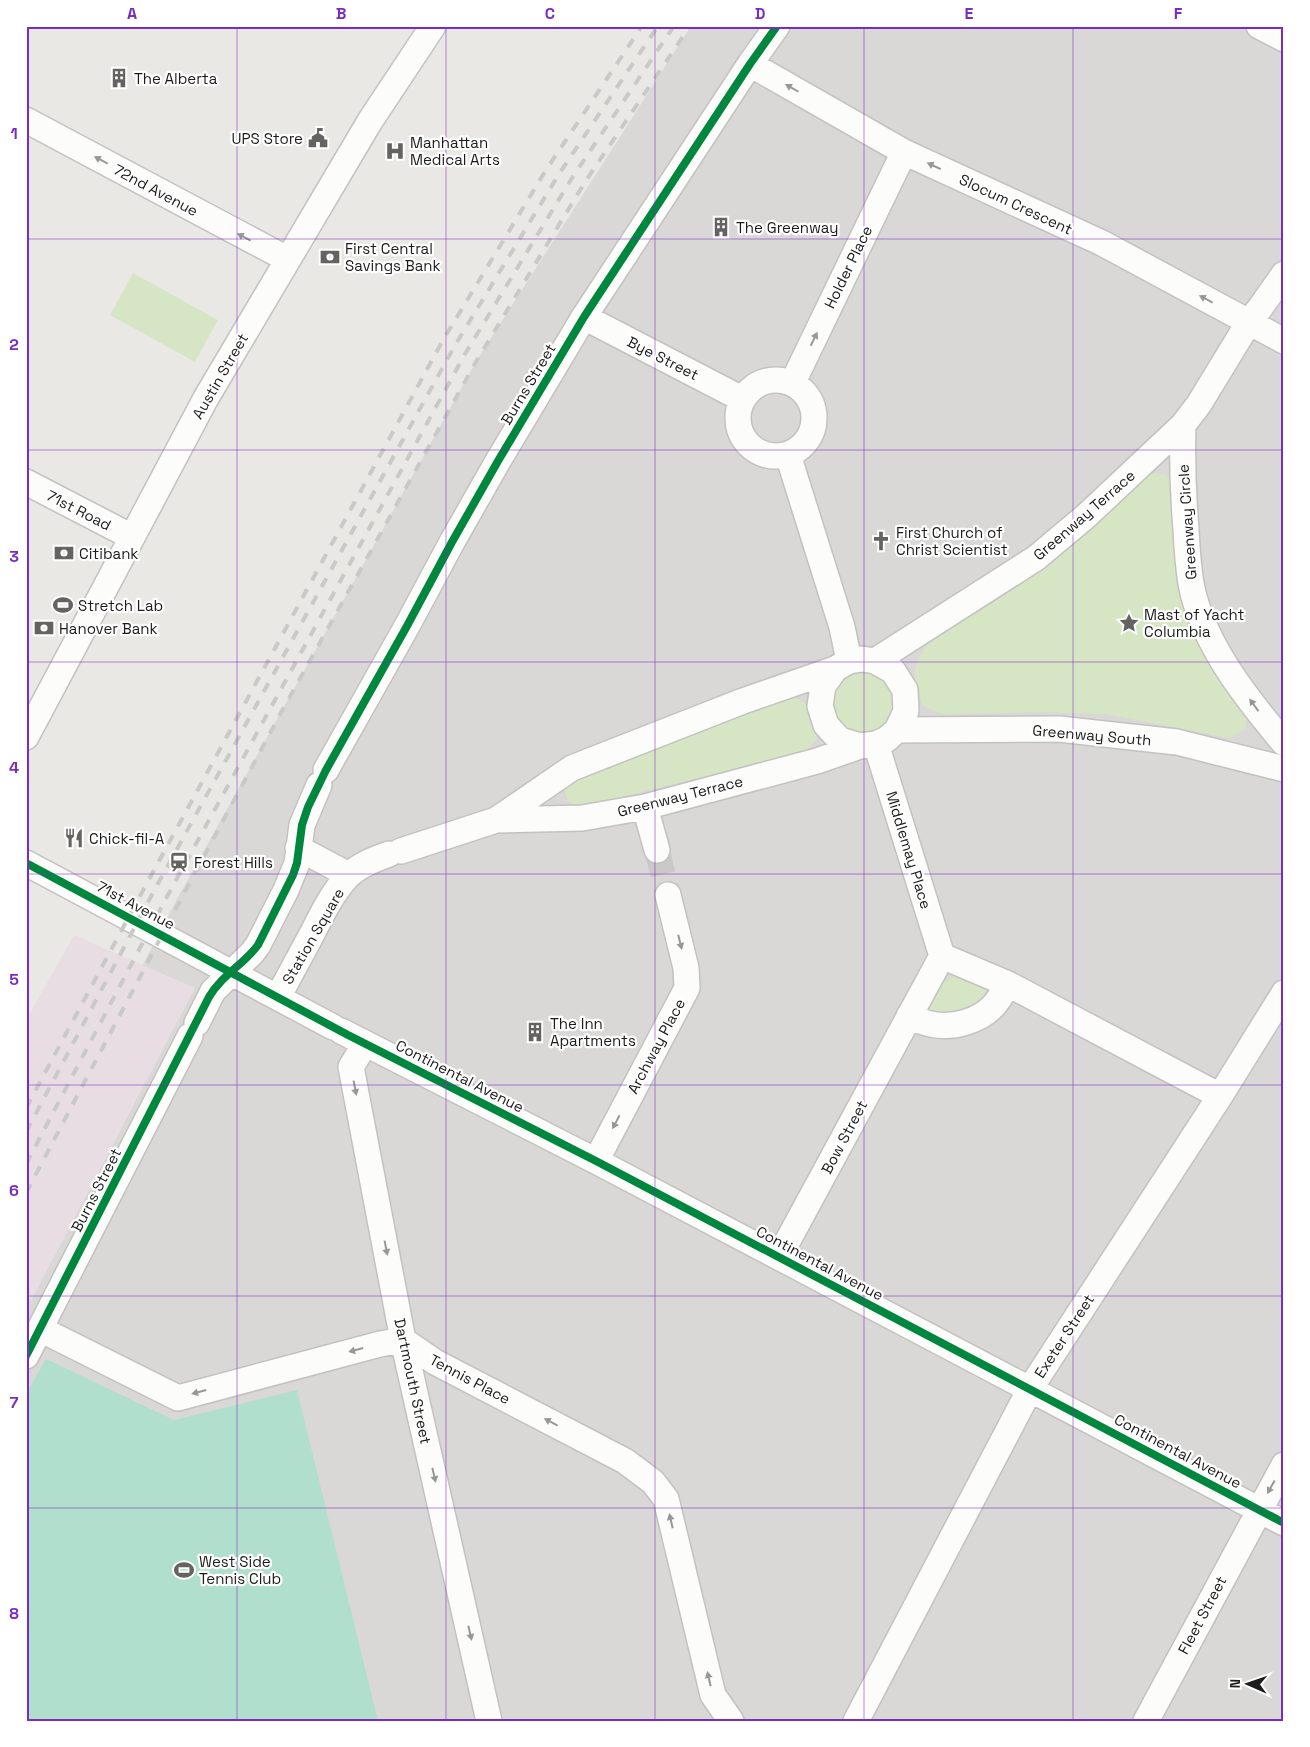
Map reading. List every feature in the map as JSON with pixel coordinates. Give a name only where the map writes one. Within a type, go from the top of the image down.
[{"type":"street","name":"Austin Street","points":[[26,737],[206,398],[370,121],[433,26]]},
{"type":"street","name":"Burns Street","points":[[298,848],[302,825],[322,778],[461,526],[584,317],[777,26]]},
{"type":"street","points":[[1259,26],[1284,39]]},
{"type":"street","name":"Slocum Crescent","points":[[750,64],[904,152],[1102,243],[1284,341]]},
{"type":"street","name":"72nd Avenue","points":[[26,120],[287,259]]},
{"type":"street","name":"Holder Place","points":[[793,382],[904,152]]},
{"type":"street","name":"Greenway Terrace","points":[[875,661],[1036,558],[1085,517],[1183,425],[1199,404],[1248,322],[1284,274]]},
{"type":"street","name":"Bye Street","points":[[584,317],[742,399]]},
{"type":"street","points":[[779,379],[793,382],[805,392],[813,405],[815,421],[811,436],[801,448],[788,455],[769,456],[752,449],[741,435],[737,417],[742,399],[752,388],[764,381],[779,379]]},
{"type":"street","name":"Greenway Circle","points":[[1183,425],[1185,516],[1188,564],[1193,593],[1200,614],[1216,648],[1241,686],[1284,743]]},
{"type":"street","points":[[788,455],[842,627],[842,665]]},
{"type":"street","name":"71st Road","points":[[26,482],[132,537]]},
{"type":"street","points":[[862,659],[875,661],[893,671],[904,690],[906,711],[897,730],[888,739],[868,745],[840,740],[826,725],[820,706],[823,686],[842,665],[862,659]]},
{"type":"street","name":"Greenway Terrace","points":[[496,820],[572,768],[842,665]]},
{"type":"street","name":"Greenway South","points":[[897,730],[1059,729],[1177,742],[1284,769]]},
{"type":"street","name":"Greenway Terrace","points":[[349,875],[373,860],[496,820],[582,818],[645,807],[817,761],[868,745]]},
{"type":"street","name":"Middlemay Place","points":[[868,745],[942,956]]},
{"type":"street","points":[[645,807],[657,850]]},
{"type":"street","points":[[232,972],[258,945],[292,875],[298,848]]},
{"type":"street","name":"Station Square","points":[[232,972],[278,997],[332,898],[349,875],[298,848]]},
{"type":"street","name":"71st Avenue","points":[[26,863],[232,972]]},
{"type":"street","name":"Archway Place","points":[[596,1161],[687,988],[686,968],[668,895]]},
{"type":"street","points":[[942,956],[1008,984],[1220,1096]]},
{"type":"street","name":"Bow Street","points":[[779,1257],[942,956]]},
{"type":"street","name":"Burns Street","points":[[26,1356],[213,991],[232,972]]},
{"type":"street","points":[[909,1016],[931,1025],[955,1025],[970,1021],[995,1005],[1008,984]]},
{"type":"street","name":"Exeter Street","points":[[856,1721],[1030,1389],[1220,1096],[1284,993]]},
{"type":"street","name":"Continental Avenue","points":[[278,997],[365,1044],[596,1161],[1284,1522]]},
{"type":"street","name":"Dartmouth Street","points":[[365,1044],[351,1067],[403,1340],[489,1721]]},
{"type":"street","points":[[40,1329],[178,1398],[380,1344],[403,1340]]},
{"type":"street","name":"Tennis Place","points":[[403,1340],[434,1362],[625,1461],[652,1482],[666,1499],[713,1695],[731,1721]]},
{"type":"street","name":"Fleet Street","points":[[1146,1721],[1258,1509],[1284,1465]]},
{"type":"shaded area","points":[[691,26],[1284,26],[1284,1721],[26,1721],[26,1189],[177,899],[477,360]]},
{"type":"shaded area","points":[[74,935],[195,988],[31,1301],[26,1299],[26,1021]]},
{"type":"green space","points":[[133,273],[218,320],[195,362],[110,315]]},
{"type":"green space","points":[[1156,473],[1165,475],[1175,487],[1174,531],[1248,713],[1245,729],[1230,738],[1106,714],[1043,712],[942,714],[923,706],[916,685],[915,670],[920,656],[933,637],[1046,566],[1121,500],[1142,477]]},
{"type":"green space","points":[[856,668],[879,672],[898,701],[882,731],[852,735],[835,723],[832,690],[839,680]]},
{"type":"green space","points":[[794,697],[806,704],[812,718],[817,739],[806,751],[577,808],[568,800],[564,789],[569,783],[580,777]]},
{"type":"green space","points":[[960,974],[984,984],[986,998],[956,1017],[927,1011],[931,988]]},
{"type":"green space","name":"West Side Tennis Club","points":[[46,1359],[174,1420],[297,1390],[378,1721],[26,1721],[26,1394]]},
{"type":"tunnel","points":[[657,850],[668,895]]},
{"type":"railway","points":[[26,1108],[443,340],[546,170],[642,26]]},
{"type":"railway","points":[[26,1132],[156,887],[454,347],[559,174],[658,26]]},
{"type":"railway","points":[[26,1164],[169,893],[465,354],[572,178],[674,26]]},
{"type":"railway","points":[[26,1193],[283,709],[477,360],[585,182],[690,26]]},
{"type":"cycle path","points":[[26,1356],[209,997],[220,983],[258,945],[293,875],[297,863],[302,825],[308,807],[326,770],[452,542],[584,317],[777,26]]},
{"type":"cycle path","points":[[26,863],[348,1035],[596,1161],[1284,1523]]},
{"type":"place","name":"The Alberta","points":[[119,78]]},
{"type":"place","name":"UPS Store","points":[[318,138]]},
{"type":"place","name":"Manhattan Medical Arts","points":[[395,151]]},
{"type":"place","name":"The Greenway","points":[[721,227]]},
{"type":"place","name":"First Central Savings Bank","points":[[330,257]]},
{"type":"place","name":"First Church of Christ Scientist","points":[[881,541]]},
{"type":"place","name":"Citibank","points":[[64,553]]},
{"type":"place","name":"Stretch Lab","points":[[63,605]]},
{"type":"place","name":"Mast of Yacht Columbia","points":[[1129,623]]},
{"type":"place","name":"Hanover Bank","points":[[44,628]]},
{"type":"place","name":"Chick-fil-A","points":[[74,838]]},
{"type":"place","name":"Forest Hills","points":[[179,862]]},
{"type":"place","name":"The Inn Apartments","points":[[535,1032]]},
{"type":"place","name":"West Side Tennis Club","points":[[184,1570]]}]
